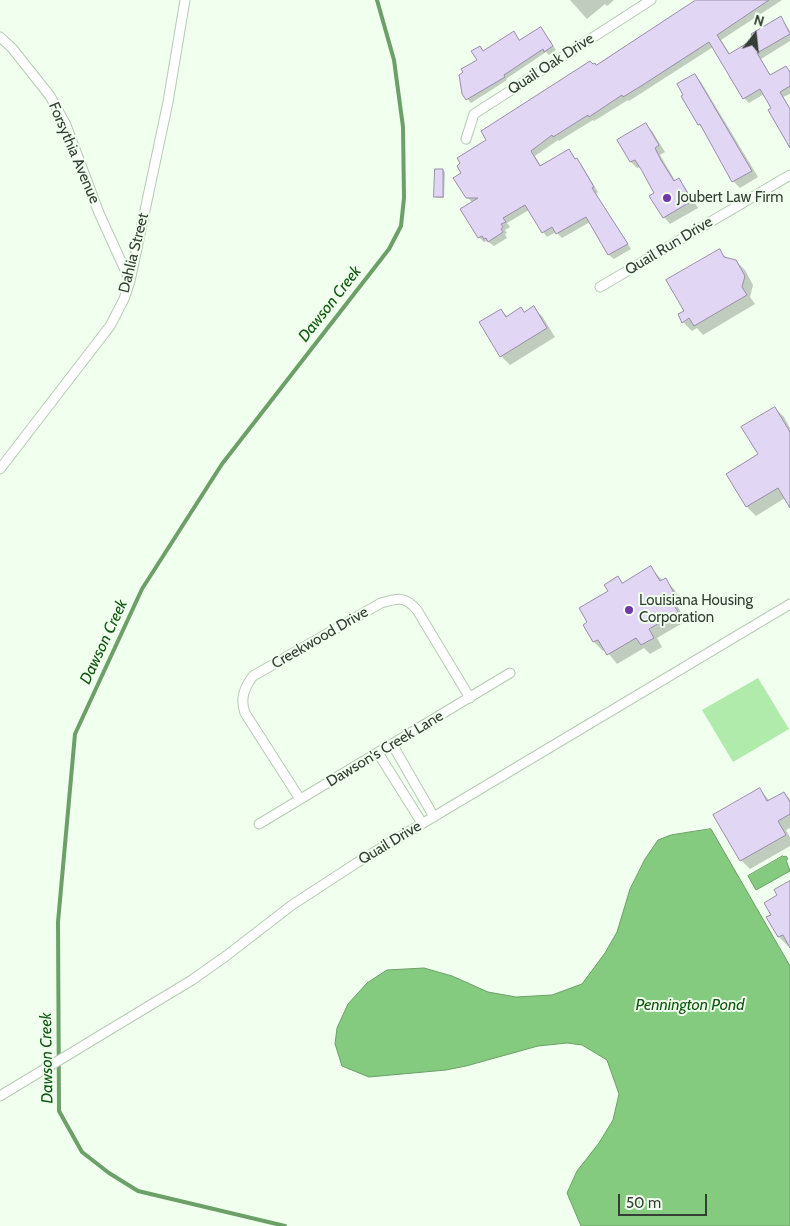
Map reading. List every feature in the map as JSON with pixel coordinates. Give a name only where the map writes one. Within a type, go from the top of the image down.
[{"type":"street","name":"Dahlia Street","points":[[0,469],[110,326],[124,299],[130,281],[168,102],[185,0]]},
{"type":"street","name":"Quail Oak Drive","points":[[466,139],[474,114],[651,0]]},
{"type":"street","name":"Forsythia Avenue","points":[[0,37],[12,48],[50,96],[66,125],[99,213],[130,281]]},
{"type":"street","name":"Quail Run Drive","points":[[600,287],[790,175]]},
{"type":"street","name":"Creekwood Drive","points":[[300,799],[245,713],[243,706],[244,690],[253,676],[381,603],[396,599],[411,603],[417,610],[470,698]]},
{"type":"street","name":"Quail Drive","points":[[0,1096],[199,975],[311,892],[434,816],[790,604]]},
{"type":"street","name":"Dawson's Creek Lane","points":[[259,824],[510,674]]},
{"type":"street","points":[[392,744],[434,816]]},
{"type":"street","points":[[378,753],[422,824]]},
{"type":"shaded area","points":[[758,678],[789,729],[733,762],[702,710]]},
{"type":"water","name":"Pennington Pond","points":[[711,829],[790,966],[790,1226],[581,1226],[567,1193],[577,1171],[599,1143],[613,1120],[619,1094],[607,1060],[582,1045],[567,1043],[538,1046],[446,1070],[369,1077],[342,1066],[335,1044],[337,1028],[348,1004],[367,983],[387,970],[424,968],[452,976],[488,992],[516,997],[552,995],[582,984],[605,953],[617,932],[630,889],[645,859],[658,840],[671,835]]},
{"type":"water","points":[[786,856],[788,859],[786,860],[790,871],[756,890],[748,876]]},
{"type":"building","points":[[696,0],[769,0],[717,35],[729,54],[754,39],[751,34],[781,16],[790,34],[757,53],[770,75],[786,66],[790,72],[790,86],[780,92],[790,109],[790,148],[768,110],[771,108],[760,89],[743,99],[709,42],[623,97],[622,95],[589,117],[588,115],[553,137],[552,135],[531,151],[540,166],[569,149],[575,159],[577,158],[594,187],[592,188],[628,244],[608,255],[586,217],[556,234],[552,227],[542,233],[525,205],[503,218],[506,222],[501,224],[503,232],[488,242],[482,236],[478,238],[460,209],[478,198],[466,198],[453,178],[461,173],[457,166],[460,163],[457,158],[486,140],[481,131],[590,61],[596,65]]},
{"type":"building","points":[[541,27],[553,46],[544,52],[543,49],[504,75],[505,77],[466,100],[462,94],[459,75],[463,72],[461,69],[477,60],[471,51],[480,46],[483,51],[514,31],[519,40]]},
{"type":"building","points":[[695,74],[752,171],[732,182],[700,124],[698,125],[681,96],[683,95],[677,84]]},
{"type":"building","points":[[646,123],[659,145],[655,148],[661,160],[674,181],[679,178],[692,201],[663,218],[649,196],[654,193],[642,171],[635,160],[630,162],[617,140]]},
{"type":"building","points":[[435,169],[443,169],[443,197],[434,197]]},
{"type":"building","points":[[720,249],[724,257],[736,260],[745,276],[742,287],[747,295],[694,326],[689,318],[682,323],[678,314],[684,311],[666,280]]},
{"type":"building","points":[[534,306],[547,328],[500,357],[479,322],[501,309],[506,317],[521,307],[524,312]]},
{"type":"building","points":[[775,407],[790,432],[790,508],[778,488],[746,507],[726,474],[758,454],[741,427]]},
{"type":"building","name":"Louisiana Housing Corporation","points":[[651,566],[660,581],[666,578],[675,595],[670,598],[678,612],[649,629],[654,638],[641,645],[636,638],[607,655],[598,640],[593,642],[583,625],[587,622],[579,608],[608,591],[604,585],[618,576],[622,583]]},
{"type":"building","points":[[760,788],[767,801],[784,792],[790,802],[790,814],[778,821],[786,835],[740,861],[713,815]]},
{"type":"building","points":[[790,881],[790,948],[783,935],[778,937],[766,917],[771,915],[764,903],[777,895],[774,890]]},
{"type":"waterway","name":"Dawson Creek","points":[[285,1226],[138,1191],[109,1173],[82,1152],[59,1111],[58,922],[75,734],[142,589],[222,464],[389,249],[401,226],[404,198],[403,127],[394,60],[377,0]]},
{"type":"place","name":"Joubert Law Firm","points":[[667,198]]},
{"type":"place","name":"Louisiana Housing Corporation","points":[[629,610]]}]
